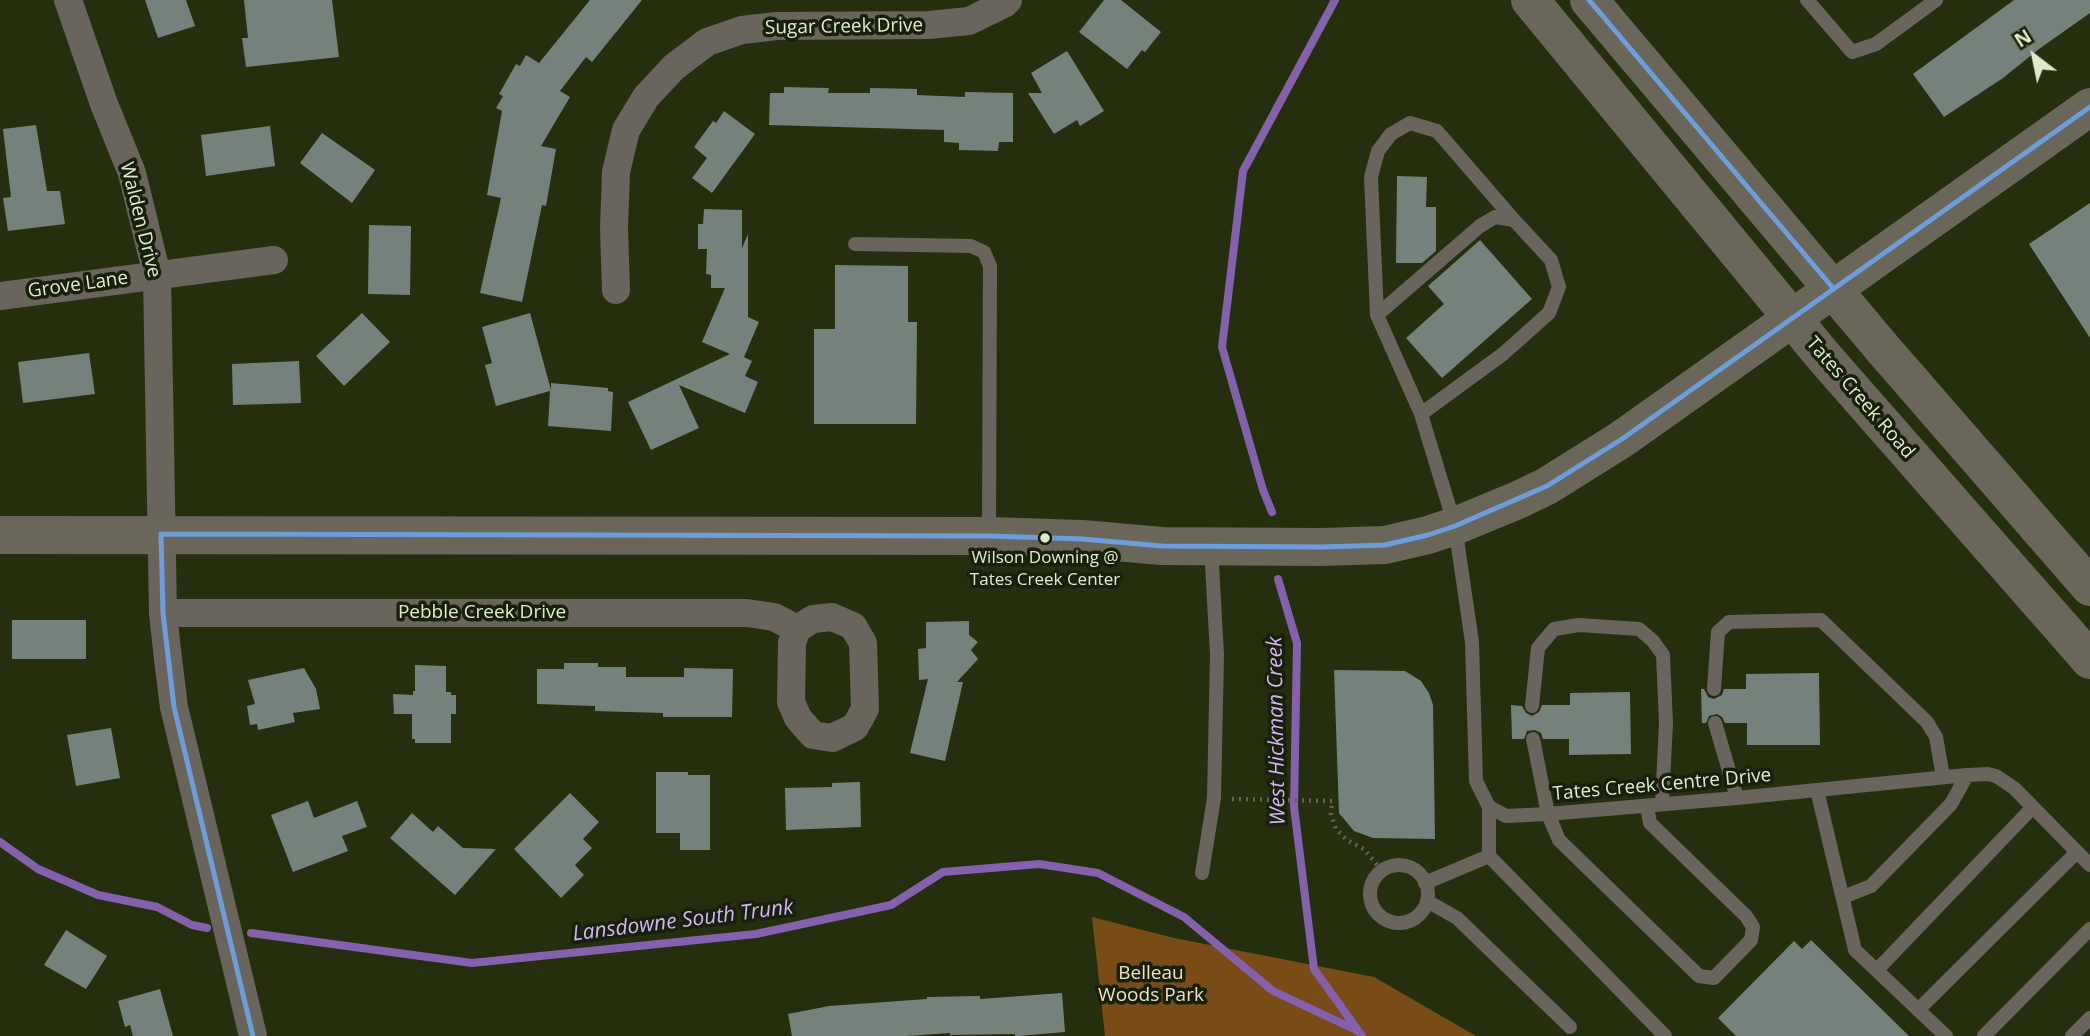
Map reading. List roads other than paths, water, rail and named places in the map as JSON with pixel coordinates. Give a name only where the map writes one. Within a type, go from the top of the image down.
[{"type":"street","name":"Walden Drive","points":[[68,0],[104,104],[132,173],[157,275],[163,613],[174,707],[253,1036]]},
{"type":"street","name":"Sugar Creek Drive","points":[[616,290],[616,172],[626,130],[646,97],[685,58],[707,42],[742,30],[777,26],[929,25],[969,21],[1008,0]]},
{"type":"street","name":"Tates Creek Road","points":[[1530,0],[1791,318],[2090,660]]},
{"type":"street","points":[[1589,0],[1883,349],[2090,587]]},
{"type":"street","points":[[0,535],[989,536],[1082,539],[1163,546],[1385,545],[1455,526],[1547,486],[1622,439],[2090,107]]},
{"type":"street","name":"Grove Lane","points":[[0,296],[274,260]]},
{"type":"street","name":"Pebble Creek Drive","points":[[163,613],[747,613],[774,617],[797,629]]},
{"type":"lane","points":[[1807,0],[1852,52],[1876,44],[1936,0]]},
{"type":"lane","points":[[1421,414],[1503,354],[1549,313],[1559,287],[1551,260],[1437,131],[1410,123],[1391,134],[1378,151],[1371,177],[1377,315],[1421,414],[1455,526],[1472,642],[1476,780],[1489,807],[1489,856],[1665,1036]]},
{"type":"lane","points":[[1377,315],[1480,226],[1495,217],[1514,220]]},
{"type":"lane","points":[[855,244],[971,246],[984,252],[990,266],[989,536]]},
{"type":"lane","points":[[1202,873],[1214,798],[1217,655],[1211,545]]},
{"type":"lane","points":[[1714,689],[1718,632],[1729,622],[1821,620],[1927,722],[1936,737],[1942,777]]},
{"type":"lane","points":[[1532,706],[1538,648],[1554,629],[1579,625],[1639,629],[1653,641],[1663,656],[1666,723],[1650,823],[1746,916],[1753,927],[1751,940],[1714,978],[1699,976],[1559,840],[1548,814],[1532,739]]},
{"type":"lane","points":[[1715,723],[1737,798]]},
{"type":"lane","points":[[1843,897],[1871,886],[1951,804],[1967,775]]},
{"type":"lane","name":"Tates Creek Centre Drive","points":[[1489,807],[1506,816],[1548,814],[1942,777],[1996,776],[2014,788],[2090,865]]},
{"type":"lane","points":[[1817,790],[1855,950],[1946,1036]]},
{"type":"lane","points":[[1877,970],[2033,807]]},
{"type":"lane","points":[[1919,1010],[2077,852]]},
{"type":"lane","points":[[1425,883],[1489,856]]},
{"type":"lane","points":[[1398,865],[1407,866],[1421,876],[1425,883],[1427,901],[1417,916],[1409,921],[1391,922],[1382,918],[1371,904],[1371,886],[1382,871],[1398,865]]},
{"type":"lane","points":[[1427,901],[1457,918],[1570,1027]]},
{"type":"lane","points":[[1984,1036],[2090,929]]},
{"type":"lane","points":[[2072,1036],[2090,1018]]},
{"type":"waterway","name":"West Hickman Creek","points":[[1272,512],[1263,490],[1222,347],[1243,171],[1335,0]]},
{"type":"waterway","name":"West Hickman Creek","points":[[1278,579],[1297,643],[1294,807],[1314,969],[1362,1036]]},
{"type":"waterway","name":"Lansdowne South Trunk","points":[[0,842],[38,869],[98,895],[157,907],[192,925],[207,928]]},
{"type":"waterway","name":"Lansdowne South Trunk","points":[[251,933],[472,963],[756,934],[891,905],[943,872],[1039,864],[1098,873],[1184,917],[1273,991],[1356,1030]]},
{"type":"place","name":"Wilson Downing @ Tates Creek Center","points":[[1045,538]]},
{"type":"park label","name":"Belleau Woods Park","points":[[1151,985]]}]
